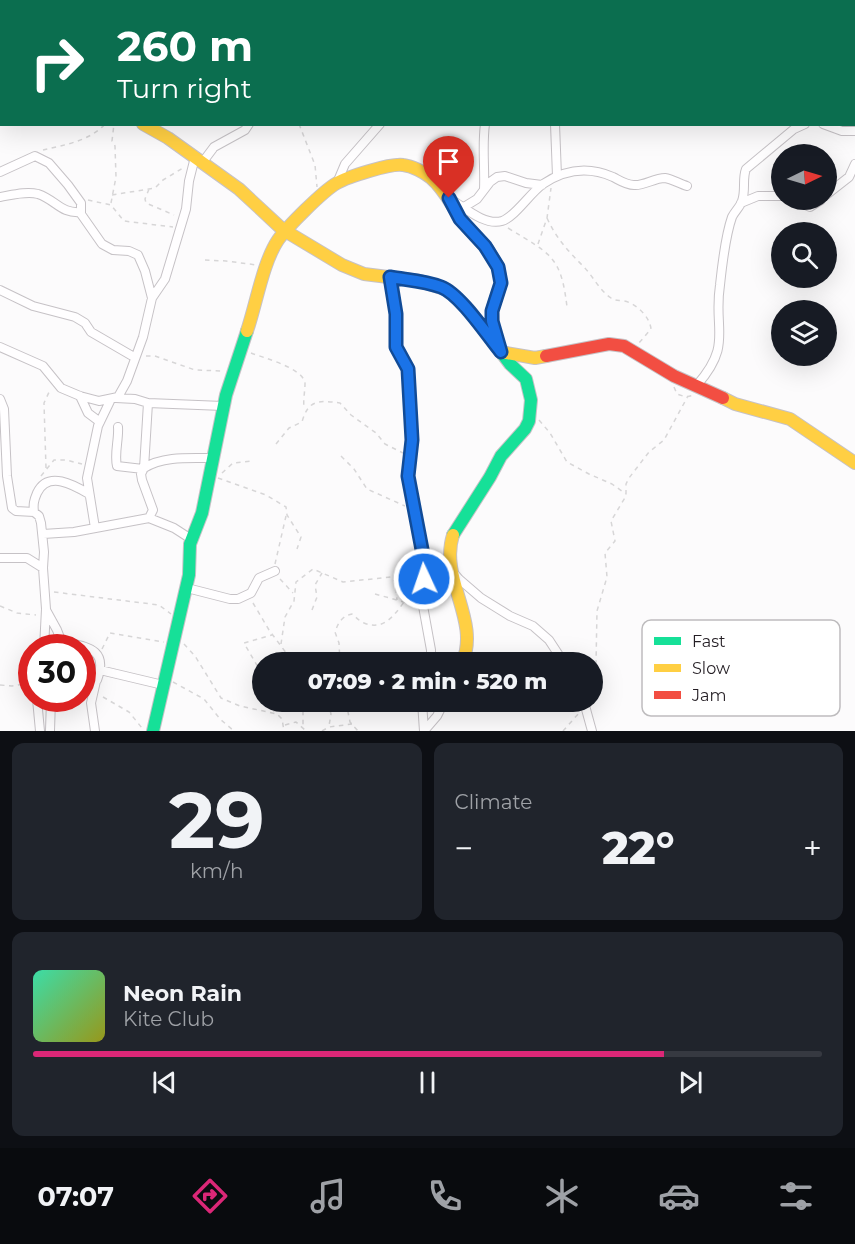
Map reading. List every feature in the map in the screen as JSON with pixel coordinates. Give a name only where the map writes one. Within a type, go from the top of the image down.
[{"type":"street","points":[[149,126],[231,182],[266,216],[286,231],[336,262],[368,275],[441,286],[450,291],[526,379],[530,390],[531,410],[525,429],[501,456],[453,534],[449,547],[449,565],[467,629],[466,652]]},
{"type":"street","points":[[95,528],[87,478],[100,422],[127,381],[143,337],[152,298],[164,282],[197,160],[214,147],[245,130],[248,126]]},
{"type":"street","points":[[337,183],[345,164],[375,126]]},
{"type":"street","points":[[484,190],[485,126]]},
{"type":"street","points":[[555,126],[555,177]]},
{"type":"street","points":[[697,385],[712,368],[718,351],[721,332],[719,288],[732,216],[744,194],[746,169],[801,126]]},
{"type":"street","points":[[828,126],[842,131],[855,131]]},
{"type":"street","points":[[0,172],[33,156],[41,157],[49,163],[79,200],[81,212],[102,244],[113,250],[129,251],[138,255],[152,298]]},
{"type":"street","points":[[837,186],[849,177],[855,164]]},
{"type":"street","points":[[153,731],[163,681],[187,588],[191,539],[201,513],[211,458],[232,371],[246,336],[267,268],[279,240],[286,231],[318,198],[337,183],[364,173],[403,165],[431,178],[449,198],[460,219],[485,246],[498,267],[501,283],[492,311],[492,321],[501,352]]},
{"type":"street","points":[[449,198],[477,216],[497,222],[510,216],[531,193],[542,185],[555,177],[576,170],[590,170],[612,176],[633,186],[666,178],[687,186]]},
{"type":"street","points":[[464,207],[477,199],[490,182],[497,177],[505,176],[526,183],[542,185]]},
{"type":"street","points":[[0,197],[32,193],[44,197],[69,213],[81,212]]},
{"type":"street","points":[[741,203],[758,196],[771,196]]},
{"type":"street","points":[[390,277],[396,314],[396,347],[408,369],[412,440],[408,476],[424,560],[423,598],[431,652]]},
{"type":"street","points":[[0,290],[31,305],[75,316],[91,332],[134,357]]},
{"type":"street","points":[[501,352],[535,358],[609,344],[628,348],[674,376],[735,404],[789,419],[855,463]]},
{"type":"street","points":[[0,347],[43,366],[56,384],[95,401],[135,399],[148,403],[223,406]]},
{"type":"street","points":[[80,396],[88,413],[100,422]]},
{"type":"street","points":[[0,399],[5,419],[7,476],[12,508],[24,513],[34,512]]},
{"type":"street","points":[[148,403],[142,480],[153,510],[150,518]]},
{"type":"street","points":[[118,427],[116,464],[121,467],[143,468],[161,461],[211,458]]},
{"type":"street","points":[[45,634],[43,534],[40,519],[34,512],[33,503],[39,488],[48,482],[60,481],[75,485],[89,494]]},
{"type":"street","points":[[43,534],[74,532],[150,518],[174,528],[191,539]]},
{"type":"street","points":[[0,558],[27,558],[43,568]]},
{"type":"street","points":[[449,565],[459,579],[481,598],[510,616],[533,626],[549,640],[557,652]]},
{"type":"street","points":[[187,588],[234,600],[249,595],[257,579],[275,571]]},
{"type":"street","points":[[46,613],[58,634]]},
{"type":"street","points":[[96,652],[99,657],[100,670],[96,681]]},
{"type":"street","points":[[100,670],[163,681]]},
{"type":"street","points":[[38,712],[40,731]]},
{"type":"street","points":[[51,712],[51,731]]},
{"type":"street","points":[[92,712],[95,731]]},
{"type":"street","points":[[423,712],[424,731]]},
{"type":"street","points":[[424,731],[439,712]]},
{"type":"street","points":[[587,712],[592,731]]},
{"type":"path","points":[[33,156],[40,151],[86,137],[103,126]]},
{"type":"path","points":[[111,205],[116,177],[115,146],[112,141],[114,126]]},
{"type":"path","points":[[300,126],[315,165],[318,198]]},
{"type":"path","points":[[112,195],[156,188],[163,180],[197,160]]},
{"type":"path","points":[[537,246],[547,218],[555,177]]},
{"type":"path","points":[[149,189],[145,199],[146,203],[181,224]]},
{"type":"path","points":[[79,200],[111,205],[124,221],[181,224]]},
{"type":"path","points":[[547,218],[566,249],[596,284],[612,299],[635,305],[651,325],[650,332],[640,342],[628,348]]},
{"type":"path","points":[[497,222],[537,246],[556,262],[565,291],[567,307]]},
{"type":"path","points":[[206,260],[267,268]]},
{"type":"path","points":[[246,336],[248,350],[302,376],[304,382],[305,410],[302,422],[289,428],[276,444]]},
{"type":"path","points":[[134,357],[155,356],[195,370],[232,371]]},
{"type":"path","points":[[46,468],[44,402],[47,394],[56,384]]},
{"type":"path","points":[[596,652],[597,611],[608,577],[605,553],[615,542],[611,521],[626,494],[626,484],[629,478],[649,452],[664,440],[688,396]]},
{"type":"path","points":[[305,410],[318,402],[340,402],[351,415],[385,444],[410,460]]},
{"type":"path","points":[[531,410],[550,433],[567,462],[612,484],[626,494]]},
{"type":"path","points":[[341,456],[354,469],[367,489],[414,511]]},
{"type":"path","points":[[39,488],[41,476],[46,468],[58,459],[89,466]]},
{"type":"path","points":[[253,461],[233,463],[225,472],[213,476],[267,495],[286,507],[275,571],[294,595]]},
{"type":"path","points":[[286,512],[301,537],[297,549]]},
{"type":"path","points":[[281,644],[285,617],[293,603],[296,582],[306,572],[313,569],[343,582],[391,577],[395,582],[397,600]]},
{"type":"path","points":[[312,610],[316,599],[315,585],[322,572]]},
{"type":"path","points":[[44,591],[159,605],[172,615],[176,636],[195,656],[221,698],[240,706],[274,713],[282,719],[284,731]]},
{"type":"path","points":[[375,594],[416,606],[425,613]]},
{"type":"path","points":[[249,595],[286,652]]},
{"type":"path","points":[[339,652],[335,632],[345,617],[352,614],[364,623],[385,624],[396,615],[404,602]]},
{"type":"path","points":[[1,607],[17,613],[46,613]]},
{"type":"path","points":[[99,657],[110,633],[176,636]]},
{"type":"path","points":[[252,657],[244,643],[272,634]]},
{"type":"path","points":[[163,681],[204,699],[220,719],[234,731]]},
{"type":"path","points":[[0,685],[18,685]]},
{"type":"path","points":[[103,698],[129,712],[145,731]]},
{"type":"path","points":[[303,712],[303,728]]},
{"type":"path","points":[[329,727],[330,712]]},
{"type":"path","points":[[349,712],[352,724],[358,731]]},
{"type":"path","points":[[563,731],[578,712]]},
{"type":"path","points":[[283,725],[294,721],[306,731]]},
{"type":"path","points":[[322,731],[329,727],[352,724]]},
{"type":"traffic: fast","points":[[453,535],[501,456],[525,429],[529,421],[531,400],[526,379],[501,352],[493,330],[492,311],[501,283],[498,267],[488,250]]},
{"type":"traffic: fast","points":[[153,731],[189,575],[190,544],[202,513],[226,395],[247,331]]},
{"type":"traffic: slow","points":[[147,126],[168,138],[239,189],[282,229],[342,265],[364,274],[420,281],[448,290],[469,310],[501,352],[535,358],[546,356]]},
{"type":"traffic: slow","points":[[247,331],[264,272],[278,240],[331,187],[359,174],[397,165],[414,168],[421,172],[431,178],[440,188],[464,223],[488,250]]},
{"type":"traffic: slow","points":[[723,398],[735,404],[790,419],[855,463]]},
{"type":"traffic: slow","points":[[453,535],[450,551],[451,568],[467,631],[465,652]]},
{"type":"traffic: jam","points":[[546,356],[609,344],[624,346],[674,376],[723,398]]},
{"type":"route","points":[[424,579],[424,560],[408,476],[412,440],[408,369],[396,351],[395,301],[390,277],[441,286],[450,291],[501,352],[492,321],[492,311],[501,283],[498,267],[485,246],[460,219],[449,198]]}]
